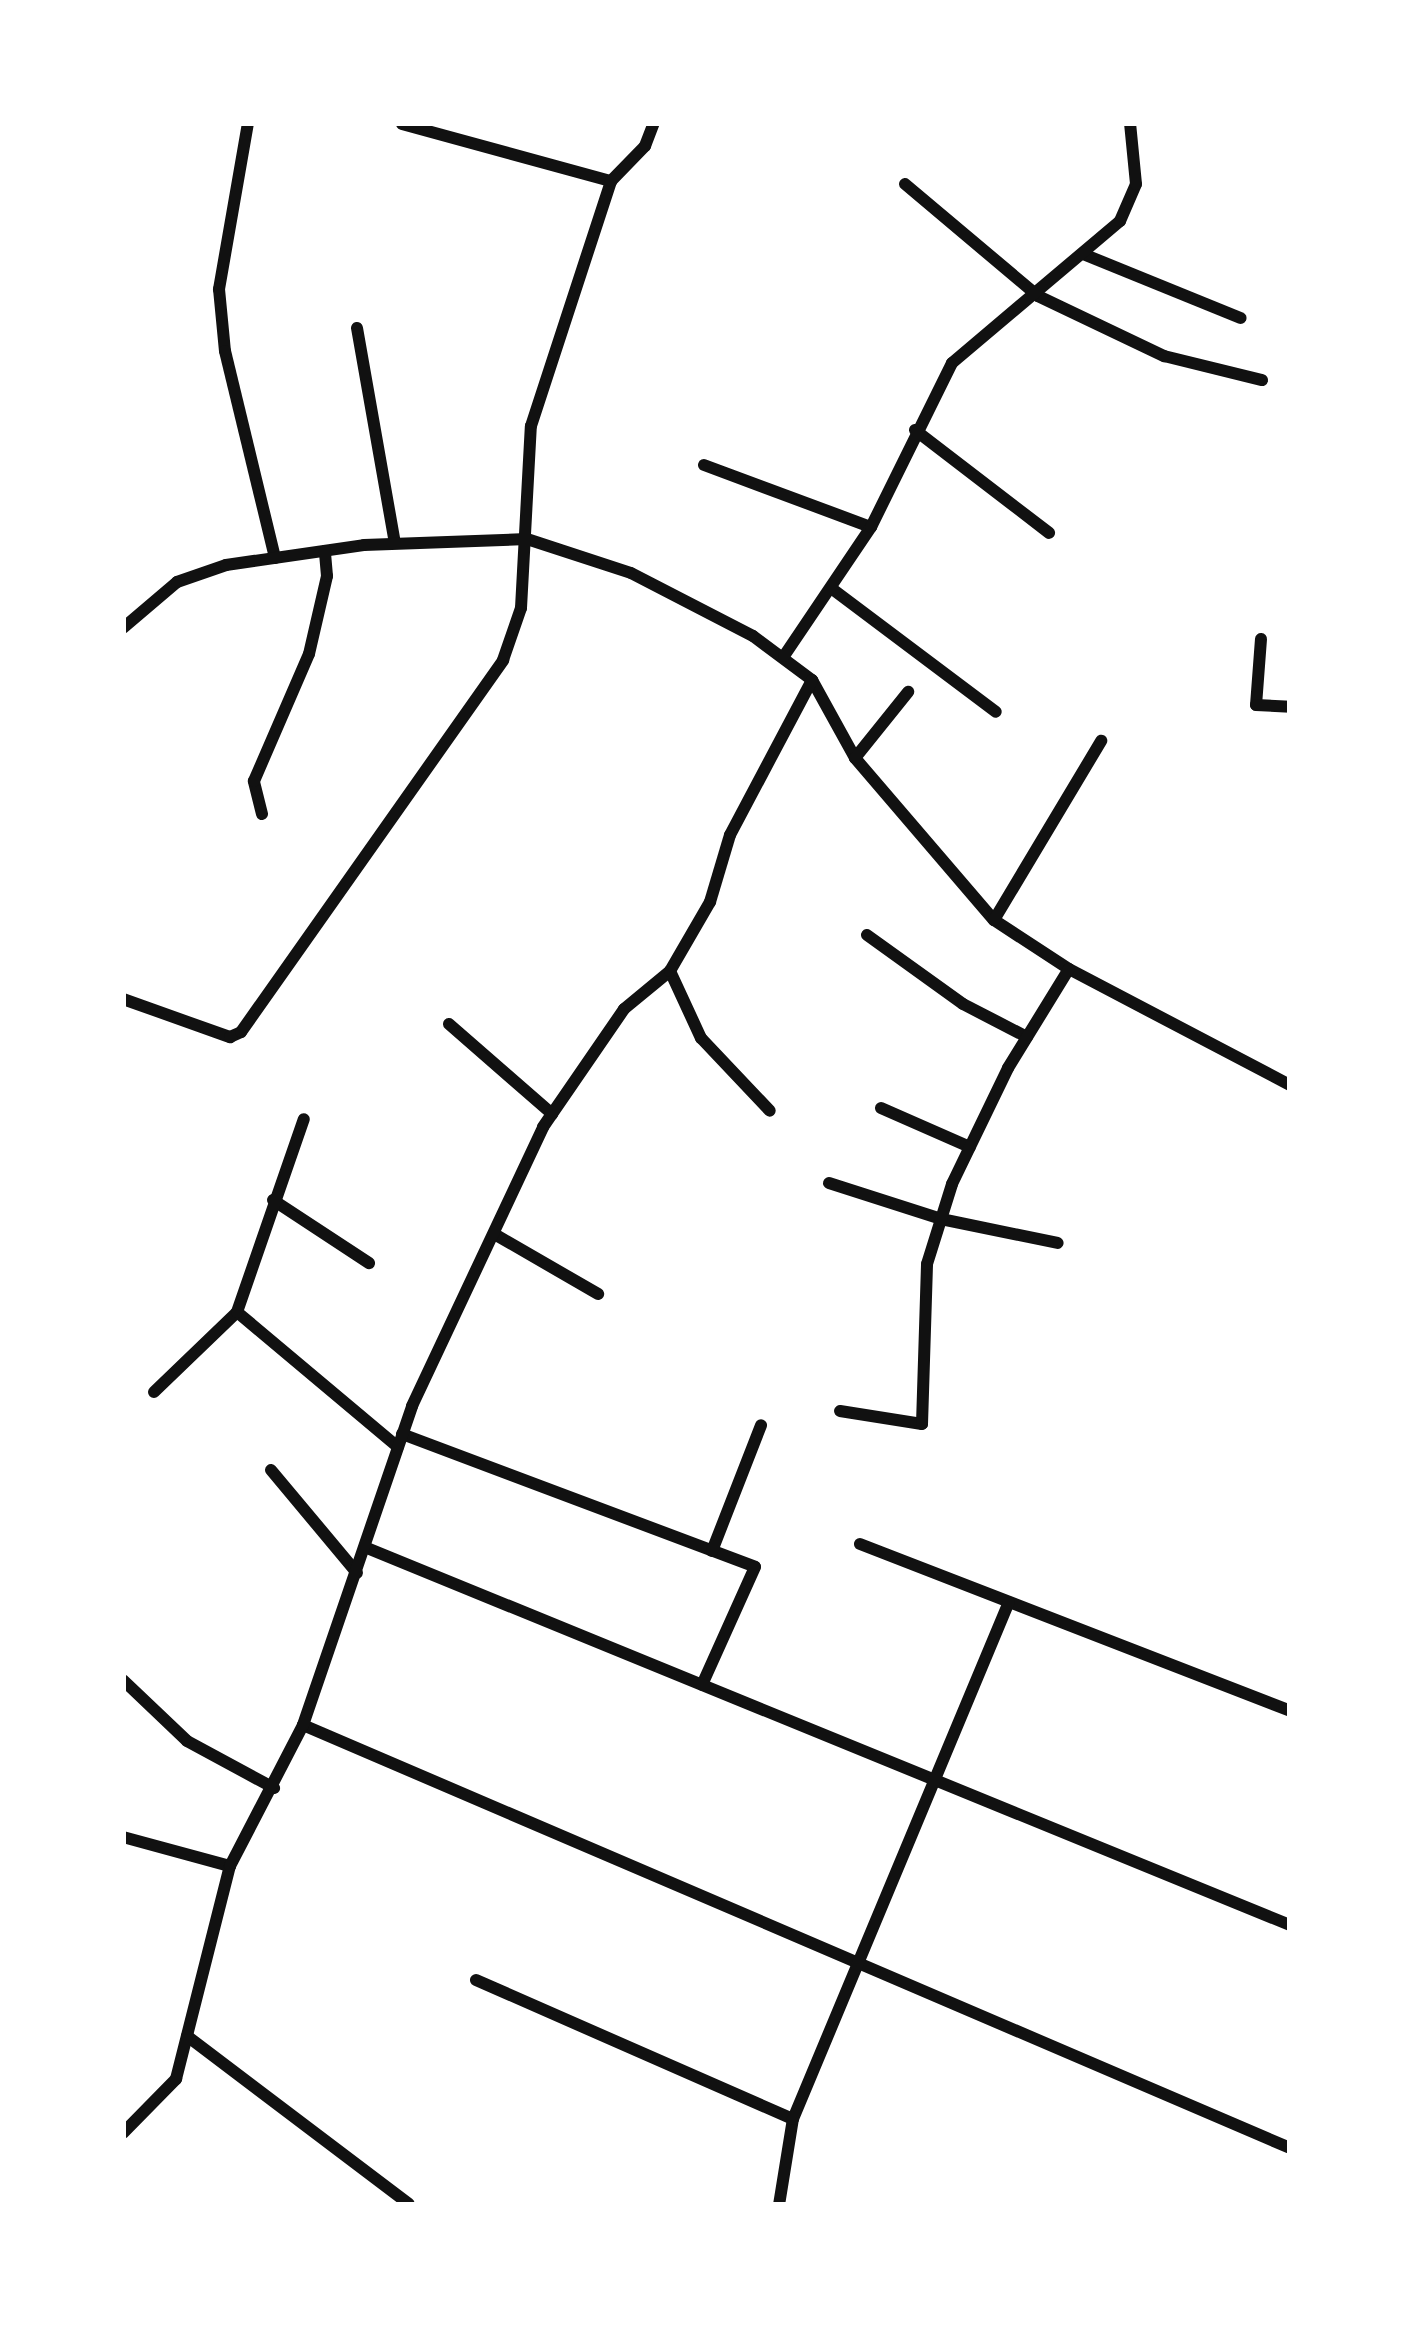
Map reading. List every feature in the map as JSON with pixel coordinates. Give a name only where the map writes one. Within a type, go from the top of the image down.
[{"type":"street","points":[[248,123],[219,289],[225,351],[275,558]]},
{"type":"street","points":[[123,999],[230,1037],[241,1032],[503,660],[520,608],[530,426],[611,181],[645,146],[654,123]]},
{"type":"street","points":[[784,656],[871,527],[952,363],[1038,296],[1120,221],[1136,184],[1130,123]]},
{"type":"street","points":[[402,124],[611,181]]},
{"type":"street","points":[[905,184],[1038,296],[1164,356],[1262,380]]},
{"type":"street","points":[[1083,254],[1240,318]]},
{"type":"street","points":[[357,328],[394,543]]},
{"type":"street","points":[[915,430],[1048,532]]},
{"type":"street","points":[[704,465],[871,527]]},
{"type":"street","points":[[123,628],[176,582],[275,558],[394,543],[527,539],[631,573],[784,656],[812,680],[856,758],[994,920],[1069,969],[1290,1085]]},
{"type":"street","points":[[262,814],[258,764],[309,654],[327,576],[325,551]]},
{"type":"street","points":[[831,588],[996,712]]},
{"type":"street","points":[[1262,639],[1256,705],[1290,707]]},
{"type":"street","points":[[123,2133],[176,2079],[230,1866],[304,1725],[400,1441],[552,1114],[624,1009],[670,971],[710,902],[730,835],[812,680]]},
{"type":"street","points":[[856,758],[908,692]]},
{"type":"street","points":[[994,920],[1101,740]]},
{"type":"street","points":[[867,935],[963,1004],[1027,1037]]},
{"type":"street","points":[[840,1411],[922,1424],[926,1264],[970,1147],[1027,1037],[1069,969]]},
{"type":"street","points":[[670,971],[701,1038],[770,1111]]},
{"type":"street","points":[[449,1024],[552,1114]]},
{"type":"street","points":[[881,1108],[970,1147]]},
{"type":"street","points":[[154,1392],[237,1312],[304,1119]]},
{"type":"street","points":[[829,1183],[941,1219],[1058,1244]]},
{"type":"street","points":[[273,1201],[369,1263]]},
{"type":"street","points":[[496,1235],[598,1294]]},
{"type":"street","points":[[237,1312],[400,1441],[755,1567],[702,1685]]},
{"type":"street","points":[[712,1551],[760,1425]]},
{"type":"street","points":[[271,1470],[357,1573]]},
{"type":"street","points":[[860,1544],[1290,1711]]},
{"type":"street","points":[[367,1548],[1290,1925]]},
{"type":"street","points":[[779,2205],[793,2119],[1009,1602]]},
{"type":"street","points":[[123,1680],[187,1741],[274,1788]]},
{"type":"street","points":[[304,1725],[1290,2148]]},
{"type":"street","points":[[123,1837],[230,1866]]},
{"type":"street","points":[[476,1980],[793,2119]]},
{"type":"street","points":[[188,2036],[410,2204]]}]
